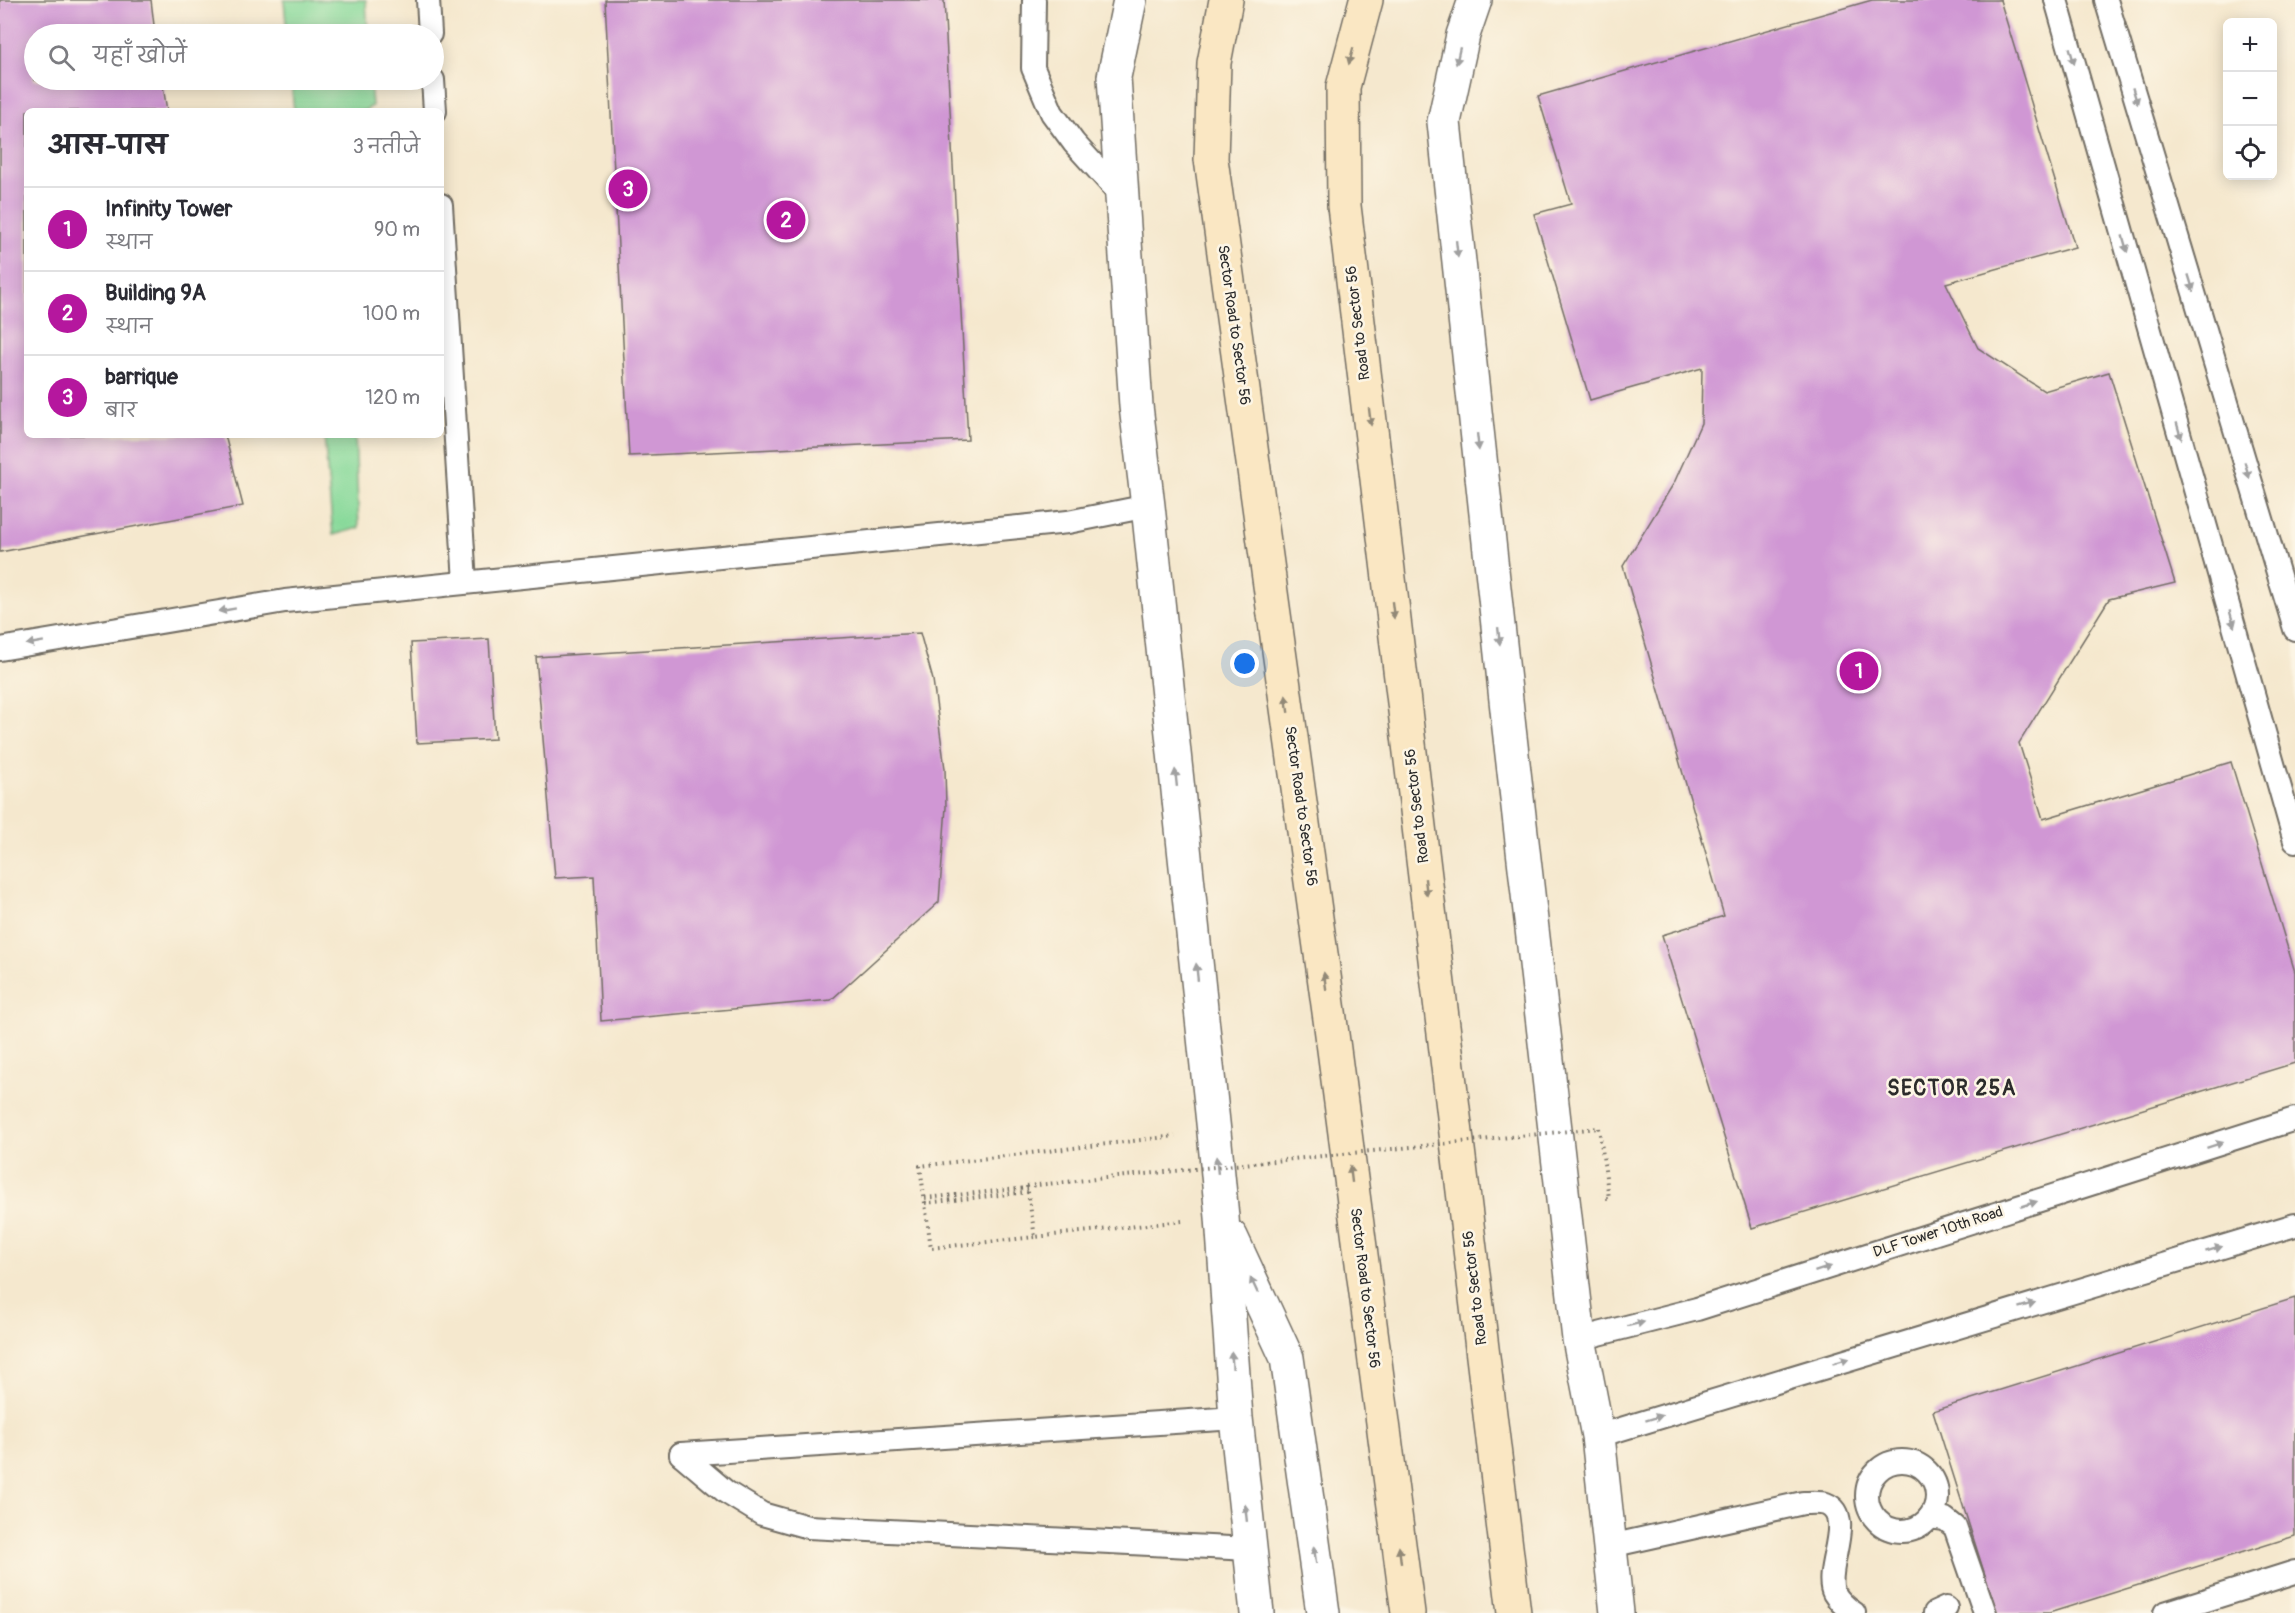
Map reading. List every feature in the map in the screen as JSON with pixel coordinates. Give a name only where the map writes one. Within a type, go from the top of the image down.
[{"type":"main road","name":"Sector Road to Sector 56","points":[[1227,0],[1214,63],[1211,159],[1332,1031],[1408,1613]]},
{"type":"main road","name":"Road to Sector 56","points":[[1366,0],[1343,87],[1344,206],[1514,1613]]},
{"type":"street","points":[[1130,0],[1114,77],[1136,406],[1214,1132],[1236,1418],[1257,1613]]},
{"type":"street","points":[[1475,0],[1463,35],[1444,122],[1507,716],[1579,1339],[1598,1436],[1617,1613]]},
{"type":"street","points":[[1222,1217],[1287,1358],[1323,1613]]},
{"type":"lane","points":[[428,0],[429,24]]},
{"type":"lane","points":[[1034,0],[1033,68],[1052,113],[1074,143],[1122,195]]},
{"type":"lane","points":[[2056,0],[2295,841]]},
{"type":"lane","points":[[2106,0],[2295,629]]},
{"type":"lane","points":[[434,90],[435,108]]},
{"type":"lane","points":[[444,252],[465,582]]},
{"type":"lane","points":[[0,650],[285,600],[1068,522],[1148,506]]},
{"type":"lane","name":"DLF Tower 10th Road","points":[[1579,1339],[1697,1309],[2295,1119]]},
{"type":"lane","points":[[1598,1436],[2295,1225]]},
{"type":"lane","points":[[1236,1418],[681,1454],[726,1492],[762,1514],[808,1527],[1250,1549]]},
{"type":"lane","points":[[1897,1461],[1909,1462],[1929,1474],[1937,1495],[1930,1517],[1922,1525],[1911,1530],[1889,1529],[1879,1523],[1867,1504],[1870,1481],[1886,1465],[1897,1461]]},
{"type":"lane","points":[[1610,1546],[1803,1503],[1826,1504],[1835,1512],[1840,1526],[1832,1572],[1833,1591],[1844,1606],[1854,1613]]},
{"type":"lane","points":[[1835,1512],[1867,1504]]},
{"type":"lane","points":[[1930,1517],[1945,1519],[1955,1527],[1985,1613]]},
{"type":"lane","points":[[2165,1613],[2295,1572]]},
{"type":"path","points":[[1034,1234],[1027,1186],[1599,1128],[1608,1193]]},
{"type":"path","points":[[1214,1132],[920,1166],[931,1248],[1034,1234],[1222,1217]]},
{"type":"path","points":[[925,1200],[1028,1190]]},
{"type":"green space","points":[[284,0],[366,0],[367,24],[286,24]]},
{"type":"green space","points":[[292,90],[371,90],[372,106],[369,108],[294,108]]},
{"type":"green space","points":[[324,438],[355,438],[359,528],[333,535]]},
{"type":"building","points":[[0,0],[151,0],[154,24],[24,24],[24,90],[164,90],[167,108],[24,108],[24,438],[226,438],[243,506],[0,552]]},
{"type":"building","points":[[605,0],[944,0],[968,440],[629,456]]},
{"type":"building","points":[[1872,0],[2000,0],[2075,247],[1946,283],[1978,348],[2044,391],[2109,372],[2175,583],[2109,599],[2019,743],[2043,819],[2231,762],[2295,972],[2295,1063],[1752,1228],[1662,935],[1724,916],[1623,566],[1674,483],[1701,423],[1702,368],[1590,400],[1534,214],[1571,204],[1538,96]]},
{"type":"building","points":[[920,633],[933,680],[945,769],[946,807],[939,902],[831,1000],[601,1021],[594,876],[555,878],[536,657]]},
{"type":"building","points":[[489,639],[495,739],[417,743],[411,643]]},
{"type":"building","points":[[2295,1298],[2295,1536],[2049,1613],[1997,1613],[1933,1411]]},
{"type":"place","name":"barrique","points":[[628,189]]},
{"type":"place","name":"Building 9A","points":[[786,220]]},
{"type":"place","name":"Infinity Tower","points":[[1859,671]]},
{"type":"district","name":"SECTOR 25A","points":[[1952,1088]]}]
